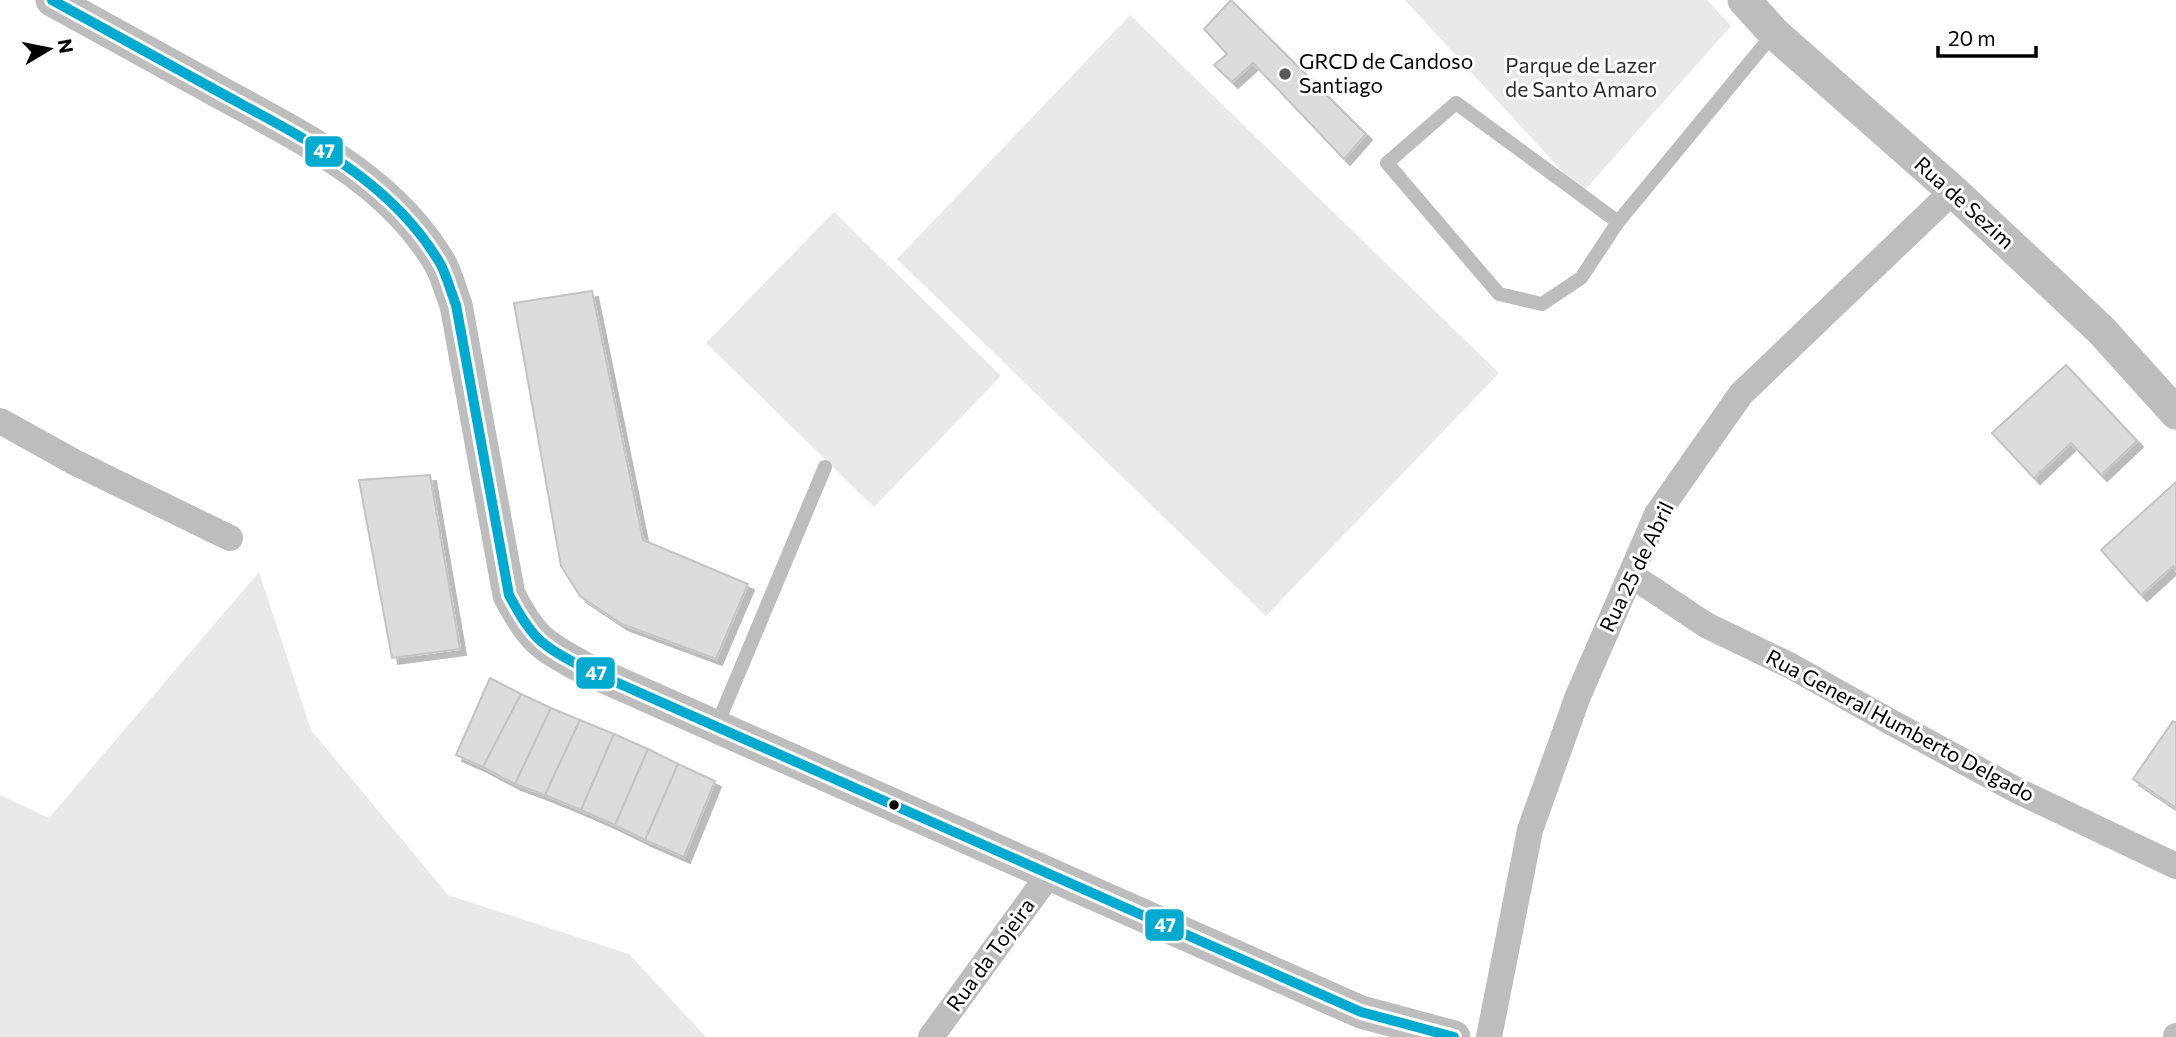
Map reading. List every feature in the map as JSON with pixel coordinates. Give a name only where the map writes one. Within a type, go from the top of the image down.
[{"type":"street","points":[[52,0],[349,166],[386,197],[419,232],[442,267],[456,305],[509,596],[526,627],[547,649],[584,668],[1361,1012],[1454,1037]]},
{"type":"street","name":"Rua de Sezim","points":[[1744,0],[1774,33],[1953,191],[2101,330],[2176,413]]},
{"type":"street","name":"Rua 25 de Abril","points":[[1489,1037],[1530,830],[1578,696],[1657,514],[1741,394],[1953,191]]},
{"type":"street","points":[[0,421],[76,463],[230,538]]},
{"type":"street","name":"Rua General Humberto Delgado","points":[[1631,575],[1706,625],[1791,666],[2018,791],[2176,866]]},
{"type":"street","name":"Rua da Tojeira","points":[[931,1037],[1051,873]]},
{"type":"lane","points":[[1618,222],[1455,103],[1387,163],[1499,294],[1542,304],[1581,278],[1618,222],[1774,33]]},
{"type":"lane","points":[[717,726],[825,467]]},
{"type":"green space","name":"Parque de Lazer de Santo Amaro","points":[[1405,0],[1707,0],[1731,26],[1582,193]]},
{"type":"green space","points":[[1130,15],[1499,373],[1266,616],[897,259]]},
{"type":"green space","points":[[834,212],[1001,376],[874,507],[706,343]]},
{"type":"green space","points":[[259,572],[311,730],[448,895],[629,954],[706,1037],[0,1037],[0,795],[49,818]]},
{"type":"building","name":"GRCD de Candoso Santiago","points":[[1231,0],[1366,134],[1344,159],[1253,63],[1232,82],[1214,65],[1227,54],[1204,29]]},
{"type":"building","points":[[592,291],[643,540],[748,584],[716,659],[622,624],[580,596],[561,566],[514,303]]},
{"type":"building","points":[[2066,365],[2137,441],[2101,475],[2071,443],[2034,478],[1992,433]]},
{"type":"building","points":[[430,475],[460,649],[392,658],[359,480]]},
{"type":"building","points":[[2176,482],[2176,570],[2173,566],[2141,595],[2101,550]]},
{"type":"building","points":[[490,678],[521,694],[483,767],[456,755]]},
{"type":"building","points":[[521,694],[551,708],[515,784],[483,767]]},
{"type":"building","points":[[551,708],[580,720],[545,795],[515,784]]},
{"type":"building","points":[[580,720],[614,734],[581,810],[545,795]]},
{"type":"building","points":[[2173,721],[2176,723],[2176,808],[2133,779]]},
{"type":"building","points":[[614,734],[648,749],[615,825],[581,810]]},
{"type":"building","points":[[648,749],[678,764],[645,840],[615,825]]},
{"type":"building","points":[[678,764],[715,781],[684,857],[645,840]]},
{"type":"transit line","name":"47","points":[[52,0],[314,145],[371,185],[421,235],[441,265],[456,305],[509,595],[524,622],[547,646],[584,668],[1361,1012],[1454,1037]]},
{"type":"place","name":"GRCD de Candoso Santiago","points":[[1285,74]]}]
